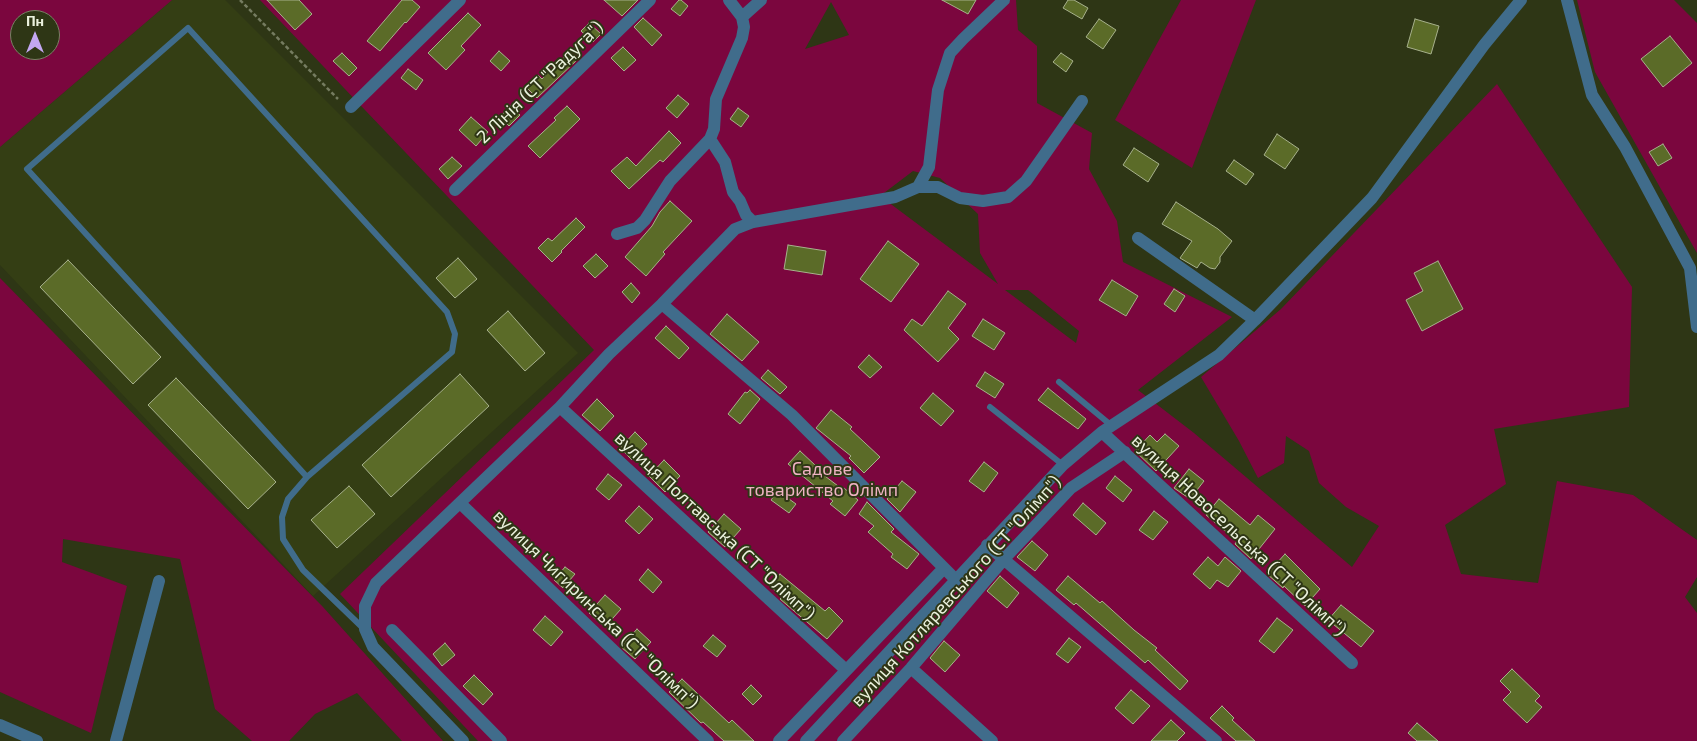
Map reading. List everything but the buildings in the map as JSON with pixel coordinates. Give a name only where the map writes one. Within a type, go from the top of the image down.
[{"type":"street","points":[[351,107],[460,0]]},
{"type":"street","name":"2 Лінія (СТ \"Радуга\")","points":[[455,190],[650,0]]},
{"type":"street","points":[[617,234],[638,228],[670,181],[710,139],[714,129],[716,99],[742,38],[744,27],[742,17],[729,0]]},
{"type":"street","points":[[742,17],[761,0]]},
{"type":"street","points":[[918,187],[929,167],[938,90],[950,53],[963,38],[1004,0]]},
{"type":"street","points":[[806,741],[1063,465],[1107,429],[1219,355],[1255,320],[1372,198],[1484,45],[1520,0]]},
{"type":"street","points":[[1567,0],[1592,95],[1625,147],[1690,268],[1697,327]]},
{"type":"street","points":[[463,741],[373,647],[365,629],[365,606],[376,583],[560,407],[609,354],[662,304],[735,229],[753,222],[895,196],[918,187],[938,187],[960,198],[983,201],[1008,197],[1026,181],[1082,101]]},
{"type":"street","points":[[710,139],[725,162],[734,192],[746,214],[753,222]]},
{"type":"street","points":[[1138,238],[1255,320]]},
{"type":"street","points":[[662,304],[792,415],[956,580]]},
{"type":"street","name":"вулиця Полтавська (СТ \"Олімп\")","points":[[560,407],[846,670]]},
{"type":"street","name":"вулиця Новосельська (СТ \"Олімп\")","points":[[1107,429],[1124,452],[1352,663]]},
{"type":"street","name":"вулиця Котляревського (СТ \"Олімп\")","points":[[843,741],[910,668],[1004,559],[1071,488],[1124,452]]},
{"type":"street","name":"вулиця Чигиринська (СТ \"Олімп\")","points":[[460,503],[708,741]]},
{"type":"street","points":[[987,545],[1216,741]]},
{"type":"street","name":"вулиця Котляревського (СТ \"Олімп\")","points":[[779,741],[944,568]]},
{"type":"street","points":[[116,741],[159,581]]},
{"type":"street","points":[[392,630],[501,741]]},
{"type":"street","points":[[910,668],[992,741]]},
{"type":"street","points":[[0,725],[37,741]]},
{"type":"lane","points":[[307,476],[27,169],[188,28],[447,312],[455,334],[452,352],[307,476],[288,499],[282,517],[283,539],[303,570],[365,629]]},
{"type":"lane","points":[[1059,382],[1107,429]]},
{"type":"lane","points":[[990,407],[1063,465]]},
{"type":"path","points":[[240,0],[338,99]]},
{"type":"shaded area","points":[[172,0],[225,0],[578,353],[313,596],[0,265],[0,147]]},
{"type":"green space","points":[[0,0],[172,0],[0,147]]},
{"type":"green space","name":"Садове товариство Олімп","points":[[260,0],[1016,0],[1018,30],[1037,46],[1037,103],[1092,133],[1089,169],[1117,221],[1123,262],[1232,317],[1138,390],[1194,433],[1352,567],[1379,526],[1346,507],[1319,483],[1309,451],[1286,436],[1284,463],[1258,478],[1239,441],[1201,377],[1281,309],[1497,84],[1632,287],[1629,407],[1494,429],[1506,484],[1445,525],[1461,574],[1538,583],[1557,481],[1633,495],[1697,540],[1697,577],[1685,597],[1697,613],[1697,741],[478,741],[340,594],[594,350]],"holes":[[[831,2],[849,35],[805,49]],[[913,171],[940,178],[978,214],[980,253],[998,284],[880,196]],[[1005,290],[1028,290],[1079,331],[1076,343]]]},
{"type":"green space","points":[[1181,0],[1256,0],[1192,168],[1115,120]]},
{"type":"green space","points":[[1577,0],[1674,0],[1697,23],[1697,253],[1595,72]]},
{"type":"green space","points":[[0,278],[323,607],[443,741],[402,741],[357,693],[315,714],[289,741],[252,741],[215,709],[180,559],[63,539],[62,562],[127,586],[91,733],[0,692]]}]
